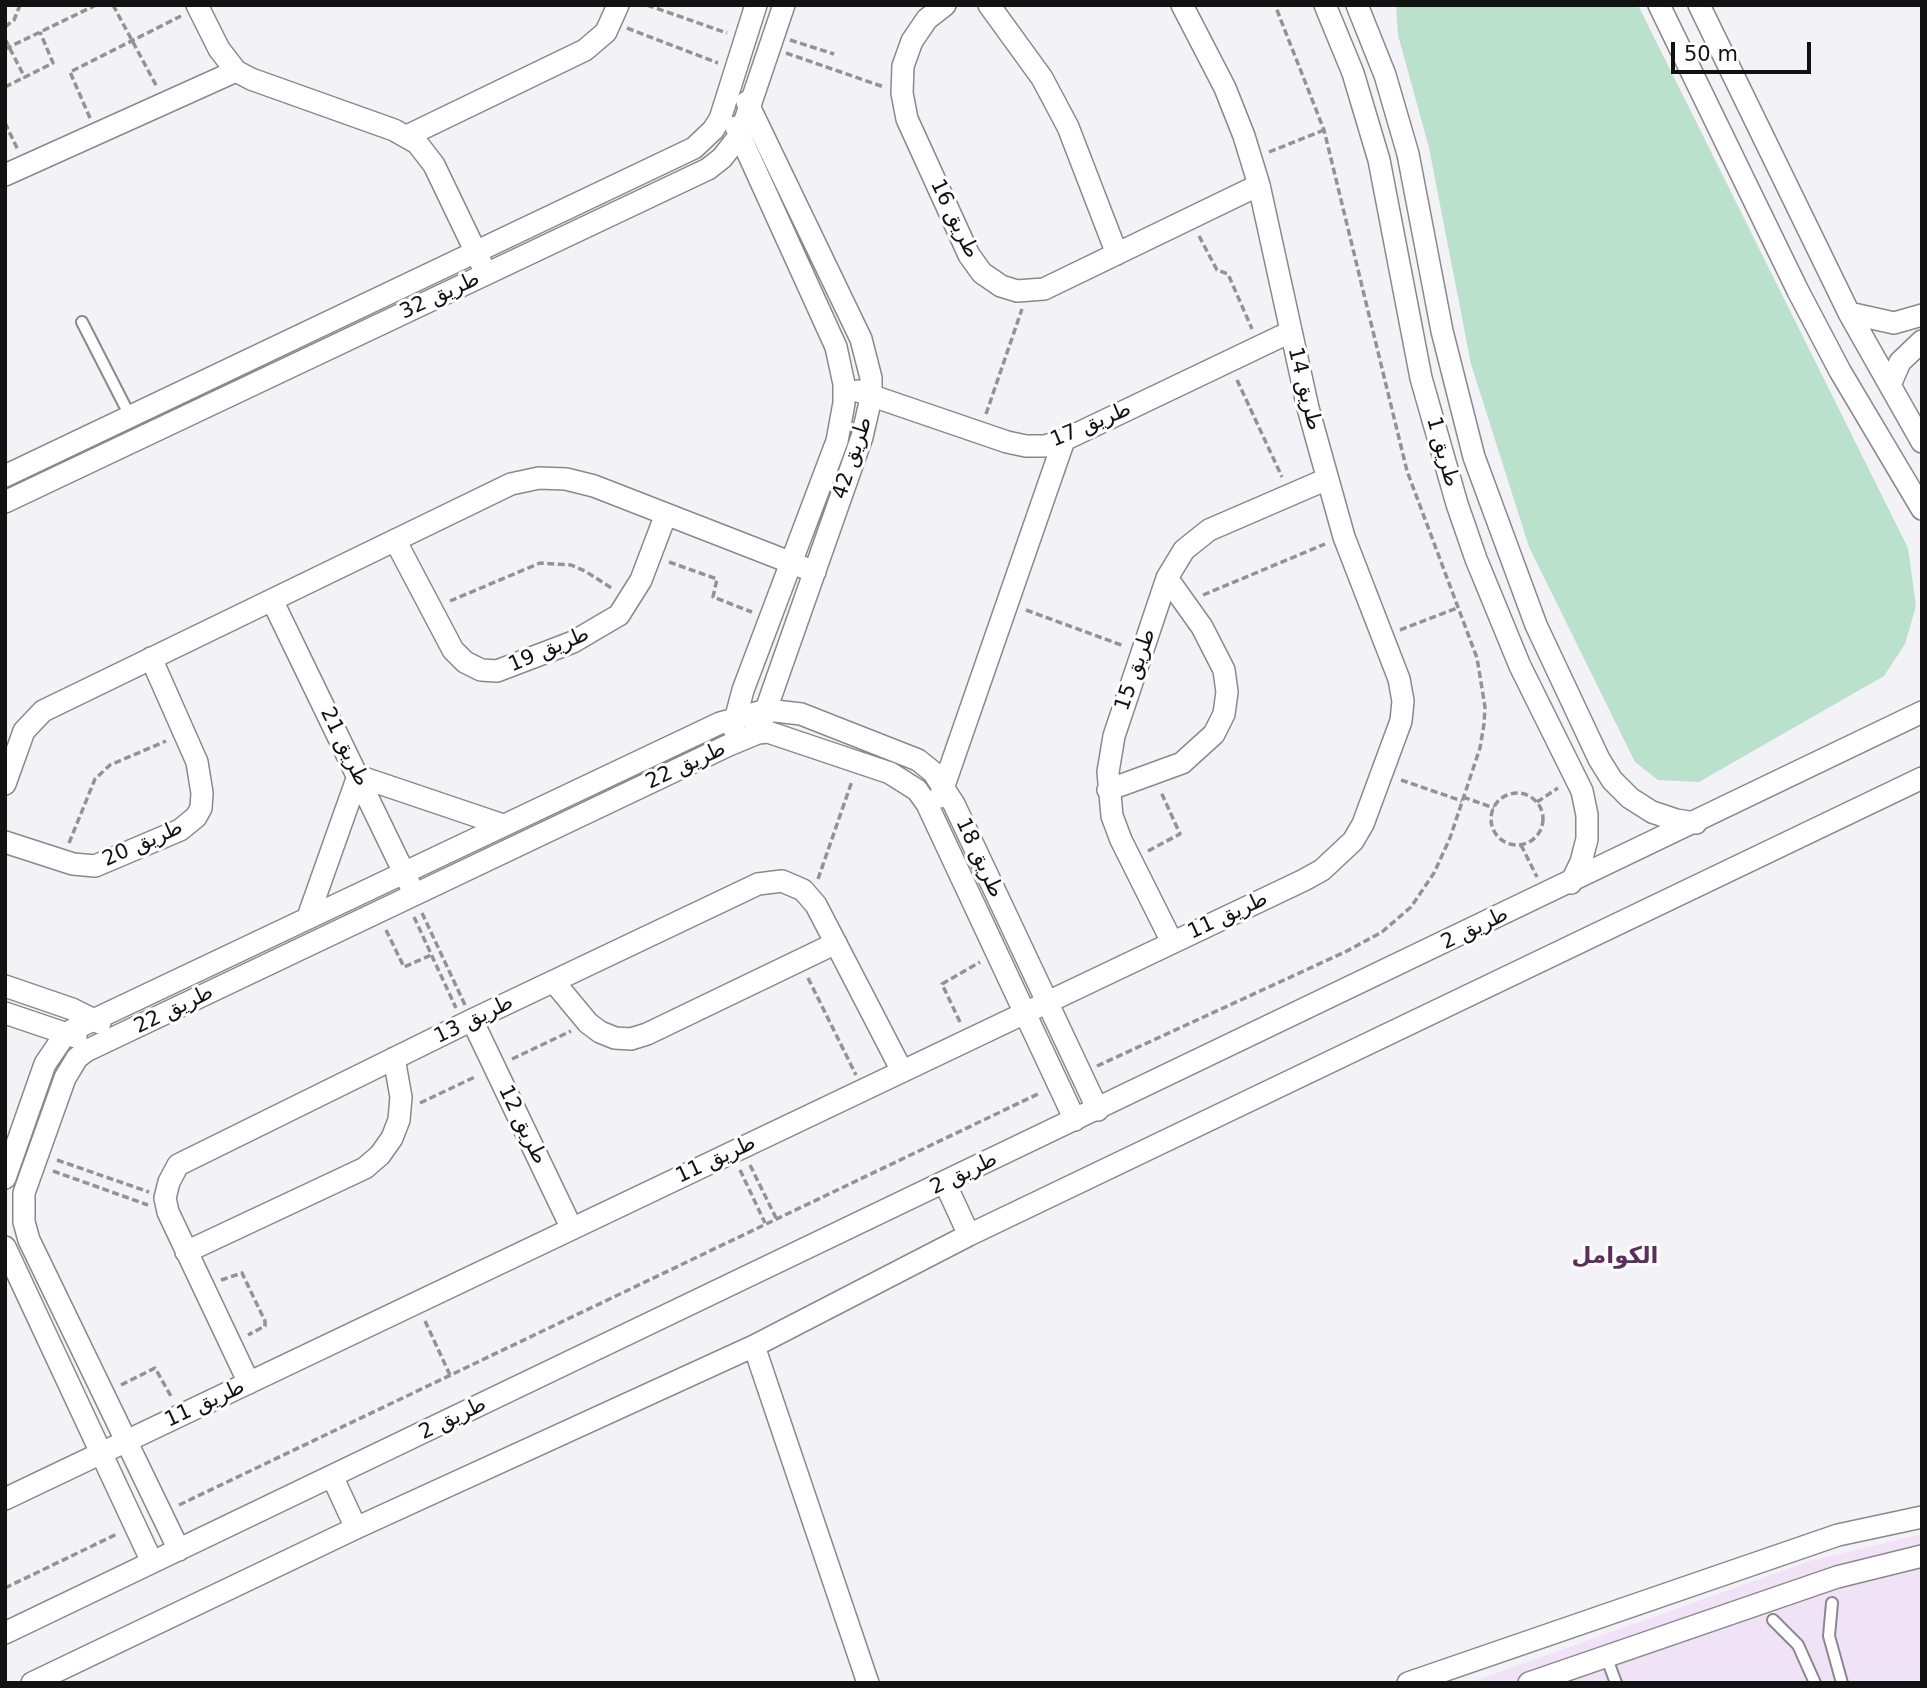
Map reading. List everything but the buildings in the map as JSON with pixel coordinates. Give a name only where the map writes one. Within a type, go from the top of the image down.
[{"type":"street","name":"طريق 32","points":[[5,476],[694,148],[713,130],[725,103],[756,5]]},
{"type":"street","name":"طريق 32","points":[[5,502],[708,169],[722,158],[740,135],[784,5]]},
{"type":"street","name":"طريق 16","points":[[945,5],[928,19],[912,41],[904,66],[902,93],[907,119],[969,255],[982,273],[1000,286],[1029,291]]},
{"type":"street","points":[[989,5],[1042,78],[1068,127],[1117,254]]},
{"type":"street","name":"طريق 14","points":[[1182,5],[1225,88],[1251,159],[1290,332],[1344,537],[1399,678],[1403,701],[1401,721],[1382,774]]},
{"type":"street","name":"طريق 1","points":[[1325,5],[1353,73],[1379,160],[1422,378],[1457,504],[1497,613],[1575,777],[1587,815],[1587,839],[1581,862],[1571,883]]},
{"type":"street","points":[[1659,5],[1840,371],[1922,509]]},
{"type":"street","points":[[1699,5],[1849,313],[1922,442]]},
{"type":"street","points":[[198,6],[219,49],[236,71],[251,79],[407,136],[417,143],[434,165],[486,274]]},
{"type":"street","name":"طريق 1","points":[[1364,9],[1408,154],[1442,331],[1475,457],[1536,625],[1599,759],[1612,780],[1630,798],[1652,812],[1696,823]]},
{"type":"street","points":[[407,136],[585,50],[615,13]]},
{"type":"street","points":[[5,176],[236,71]]},
{"type":"street","name":"طريق 42","points":[[735,72],[861,339],[867,358],[871,395],[862,438],[758,733]]},
{"type":"street","name":"طريق 42","points":[[725,103],[836,347],[844,386],[843,413],[836,441],[735,716],[729,745]]},
{"type":"street","points":[[1029,291],[1044,289],[1259,185]]},
{"type":"street","points":[[1762,216],[1794,201]]},
{"type":"street","points":[[1849,313],[1894,323],[1922,315]]},
{"type":"street","name":"طريق 17","points":[[844,386],[980,433],[1026,446],[1045,446],[1064,440],[1290,332]]},
{"type":"street","points":[[1890,385],[1900,362],[1922,341]]},
{"type":"street","points":[[933,819],[1064,440]]},
{"type":"street","points":[[5,784],[24,731],[43,711],[511,484],[539,478],[566,479],[594,486],[815,572]]},
{"type":"street","name":"طريق 15","points":[[1172,942],[1112,816],[1108,790],[1114,736],[1167,578],[1174,563],[1196,539],[1209,530],[1328,479]]},
{"type":"street","name":"طريق 19","points":[[395,540],[453,650],[465,662],[481,670],[497,671],[573,642],[619,615],[630,601],[666,514]]},
{"type":"street","points":[[1108,790],[1182,762],[1199,750],[1214,734],[1224,714],[1227,692],[1224,670],[1214,648],[1167,578]]},
{"type":"street","name":"طريق 21","points":[[272,600],[404,872],[410,897]]},
{"type":"street","name":"طريق 20","points":[[5,842],[84,866],[106,863],[189,825],[201,808],[202,793],[197,762],[150,658]]},
{"type":"street","name":"طريق 22","points":[[5,1178],[45,1064],[66,1033],[92,1018],[735,716],[766,710]]},
{"type":"street","name":"طريق 18","points":[[766,710],[801,715],[918,760],[933,772],[944,786],[1098,1110]]},
{"type":"street","name":"طريق 2","points":[[5,1633],[1696,823],[1922,712]]},
{"type":"street","name":"طريق 22","points":[[179,1550],[103,1393],[16,1233],[24,1193],[70,1068],[86,1051],[758,733]]},
{"type":"street","name":"طريق 18","points":[[758,733],[788,737],[904,780],[927,804],[1075,1120]]},
{"type":"street","name":"طريق 11","points":[[5,1499],[1304,880],[1339,857],[1363,824],[1382,774]]},
{"type":"street","points":[[308,917],[358,776],[503,825]]},
{"type":"street","points":[[32,1683],[356,1528],[754,1346],[969,1235],[1922,778]]},
{"type":"street","name":"طريق 13","points":[[166,1205],[169,1182],[178,1165],[191,1156],[758,884],[782,881],[793,884],[812,898]]},
{"type":"street","points":[[812,898],[902,1071]]},
{"type":"street","points":[[554,982],[588,1023],[600,1032],[615,1038],[631,1039],[647,1034],[836,943]]},
{"type":"street","points":[[5,986],[92,1018],[120,1035]]},
{"type":"street","points":[[5,1013],[101,1045]]},
{"type":"street","name":"طريق 12","points":[[468,1022],[572,1229]]},
{"type":"street","points":[[186,1252],[365,1167],[380,1155],[399,1120],[401,1097],[394,1058]]},
{"type":"street","points":[[945,1183],[969,1235]]},
{"type":"street","points":[[166,1205],[249,1383]]},
{"type":"street","points":[[5,1247],[152,1562]]},
{"type":"street","points":[[754,1346],[868,1683]]},
{"type":"street","points":[[332,1476],[356,1528]]},
{"type":"street","points":[[1408,1683],[1838,1535],[1922,1517]]},
{"type":"street","points":[[1529,1683],[1837,1577],[1922,1556]]},
{"type":"lane","points":[[82,322],[130,416]]},
{"type":"lane","points":[[1832,1602],[1829,1636],[1842,1683]]},
{"type":"lane","points":[[1773,1620],[1798,1645],[1815,1683]]},
{"type":"lane","points":[[1606,1656],[1616,1683]]},
{"type":"path","points":[[5,27],[14,20],[20,5]]},
{"type":"path","points":[[7,48],[96,5]]},
{"type":"path","points":[[113,5],[165,103]]},
{"type":"path","points":[[647,5],[745,39]]},
{"type":"path","points":[[98,133],[71,72],[198,6]]},
{"type":"path","points":[[615,13],[735,72]]},
{"type":"path","points":[[5,87],[54,62],[40,32]]},
{"type":"path","points":[[5,39],[7,48],[25,78]]},
{"type":"path","points":[[772,42],[834,54]]},
{"type":"path","points":[[772,42],[902,93]]},
{"type":"path","points":[[5,123],[26,166]]},
{"type":"path","points":[[1251,159],[1324,130]]},
{"type":"path","points":[[1190,219],[1217,270],[1228,274],[1259,347]]},
{"type":"path","points":[[980,433],[1029,291]]},
{"type":"path","points":[[1228,362],[1291,495]]},
{"type":"path","points":[[1185,603],[1344,537]]},
{"type":"path","points":[[650,555],[717,579],[713,597],[770,618]]},
{"type":"path","points":[[432,609],[525,567],[555,562],[585,571],[630,601]]},
{"type":"path","points":[[1007,603],[1142,653]]},
{"type":"path","points":[[1383,637],[1457,608]]},
{"type":"path","points":[[63,861],[86,796],[95,779],[110,765],[185,733]]},
{"type":"path","points":[[812,898],[859,762]]},
{"type":"path","points":[[1131,860],[1180,834],[1153,774]]},
{"type":"path","points":[[1382,774],[1494,808]]},
{"type":"path","points":[[1537,803],[1575,777]]},
{"type":"path","points":[[1514,793],[1527,795],[1537,803],[1541,809],[1543,824],[1535,838],[1521,845],[1507,843],[1496,834],[1491,821],[1494,808],[1502,798],[1514,793]]},
{"type":"path","points":[[1521,845],[1546,895]]},
{"type":"path","points":[[410,897],[431,955],[468,1022]]},
{"type":"path","points":[[410,897],[468,1022]]},
{"type":"path","points":[[378,912],[404,967],[431,955]]},
{"type":"path","points":[[969,1040],[942,984],[996,954]]},
{"type":"path","points":[[799,961],[863,1090]]},
{"type":"path","points":[[161,1513],[1058,1084]]},
{"type":"path","points":[[737,1150],[776,1219]]},
{"type":"path","points":[[737,1150],[766,1224]]},
{"type":"path","points":[[37,1158],[166,1205]]},
{"type":"path","points":[[37,1158],[166,1205]]},
{"type":"path","points":[[204,1289],[239,1272],[249,1287],[266,1325],[231,1344]]},
{"type":"path","points":[[429,1329],[450,1375]]},
{"type":"path","points":[[103,1393],[155,1368],[180,1416]]},
{"type":"path","points":[[5,1588],[135,1525]]},
{"type":"shaded area","points":[[1922,1534],[1922,1683],[1469,1683],[1810,1561]]},
{"type":"green space","points":[[1396,5],[1638,5],[1908,548],[1916,606],[1905,644],[1884,676],[1699,782],[1658,780],[1635,762],[1529,547],[1471,364],[1429,148],[1398,35]]},
{"type":"district","name":"الكوامل","points":[[1615,1257]]}]
